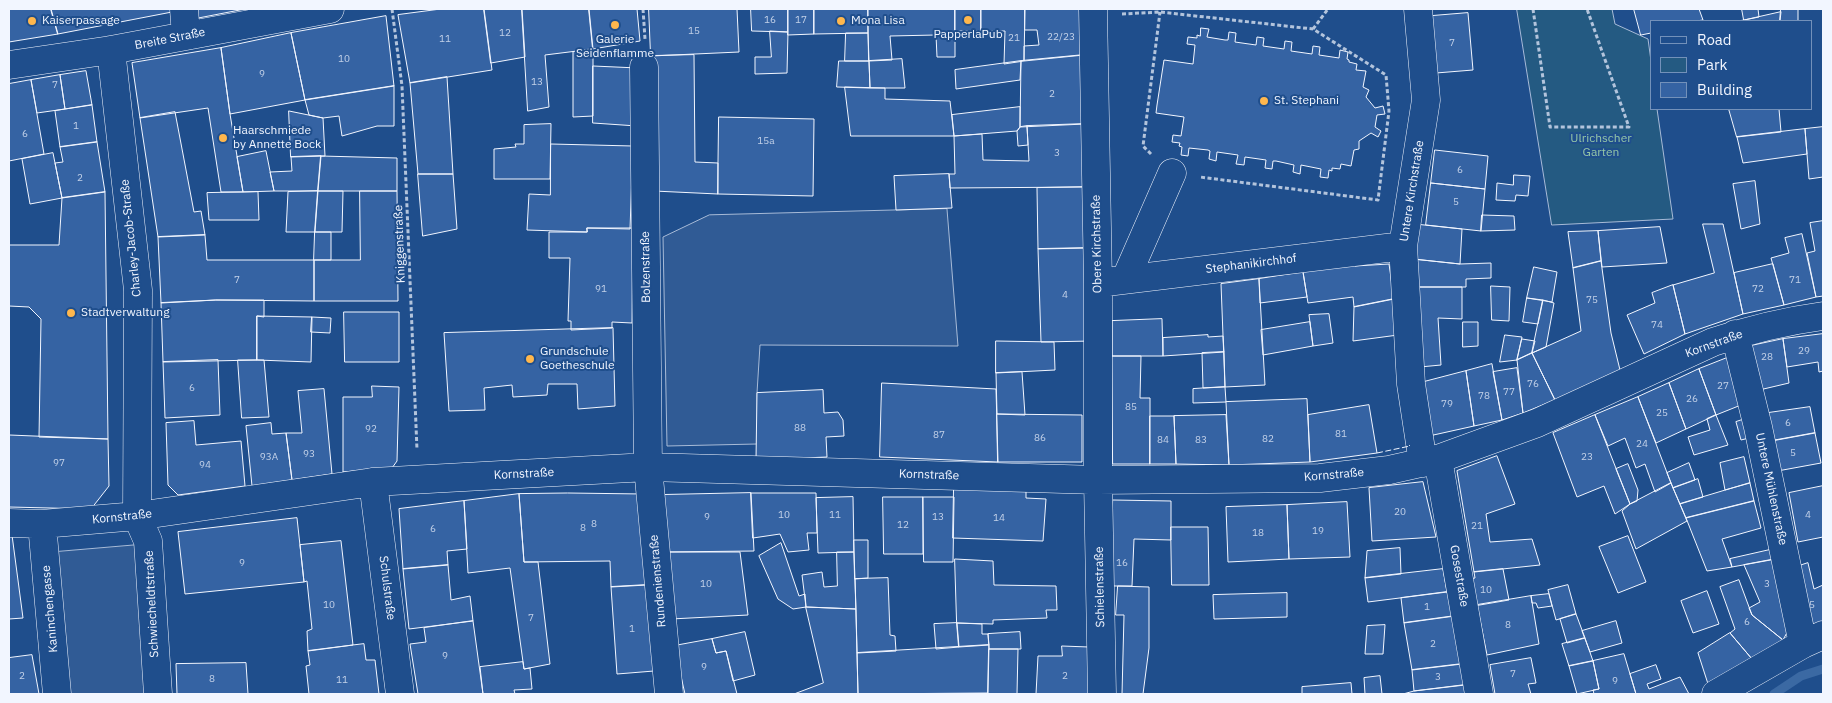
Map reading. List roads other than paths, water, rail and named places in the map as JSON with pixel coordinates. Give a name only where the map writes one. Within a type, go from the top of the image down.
[{"type":"street","points":[[184,9],[186,36]]},
{"type":"street","name":"Breite Straße","points":[[9,65],[111,50],[330,9]]},
{"type":"street","name":"Obere Kirchstraße","points":[[1093,9],[1098,283],[1098,480]]},
{"type":"street","name":"Untere Kirchstraße","points":[[1418,9],[1426,100],[1404,246],[1411,384],[1431,461]]},
{"type":"street","name":"Charley-Jacob-Straße","points":[[111,50],[138,290],[137,516]]},
{"type":"street","name":"Bolzenstraße","points":[[645,57],[648,467]]},
{"type":"street","points":[[1126,278],[1172,173]]},
{"type":"street","name":"Stephanikirchhof","points":[[1098,283],[1126,278],[1404,246]]},
{"type":"street","name":"Kornstraße","points":[[9,523],[42,524],[137,516],[373,482],[648,467],[1098,480],[1320,478],[1389,470],[1431,461],[1537,423],[1713,342],[1735,334],[1791,321],[1823,316]]},
{"type":"street","name":"Untere Mühlenstraße","points":[[1735,334],[1813,639]]},
{"type":"street","name":"Gosestraße","points":[[1431,461],[1479,694]]},
{"type":"street","name":"Rundenienstraße","points":[[648,467],[669,694]]},
{"type":"street","name":"Schielenstraße","points":[[1098,480],[1102,694]]},
{"type":"street","name":"Schulstraße","points":[[373,482],[400,694]]},
{"type":"street","name":"Schwiecheldtstraße","points":[[137,516],[148,541],[158,694]]},
{"type":"street","name":"Kaninchengasse","points":[[42,524],[57,694]]},
{"type":"street","points":[[1716,694],[1813,639]]},
{"type":"waterway","points":[[1774,694],[1801,676],[1823,669]]},
{"type":"place","name":"PapperlaPub","points":[[968,20]]},
{"type":"place","name":"Kaiserpassage","points":[[32,21]]},
{"type":"place","name":"Mona Lisa","points":[[841,21]]},
{"type":"place","name":"Galerie Seidenflamme","points":[[615,25]]},
{"type":"place","name":"St. Stephani","points":[[1264,101]]},
{"type":"place","name":"Haarschmiede by Annette Bock","points":[[223,138]]},
{"type":"place","name":"Stadtverwaltung","points":[[71,313]]},
{"type":"place","name":"Grundschule Goetheschule","points":[[530,359]]},
{"type":"park label","name":"Ulrichscher Garten","points":[[1601,146]]}]
